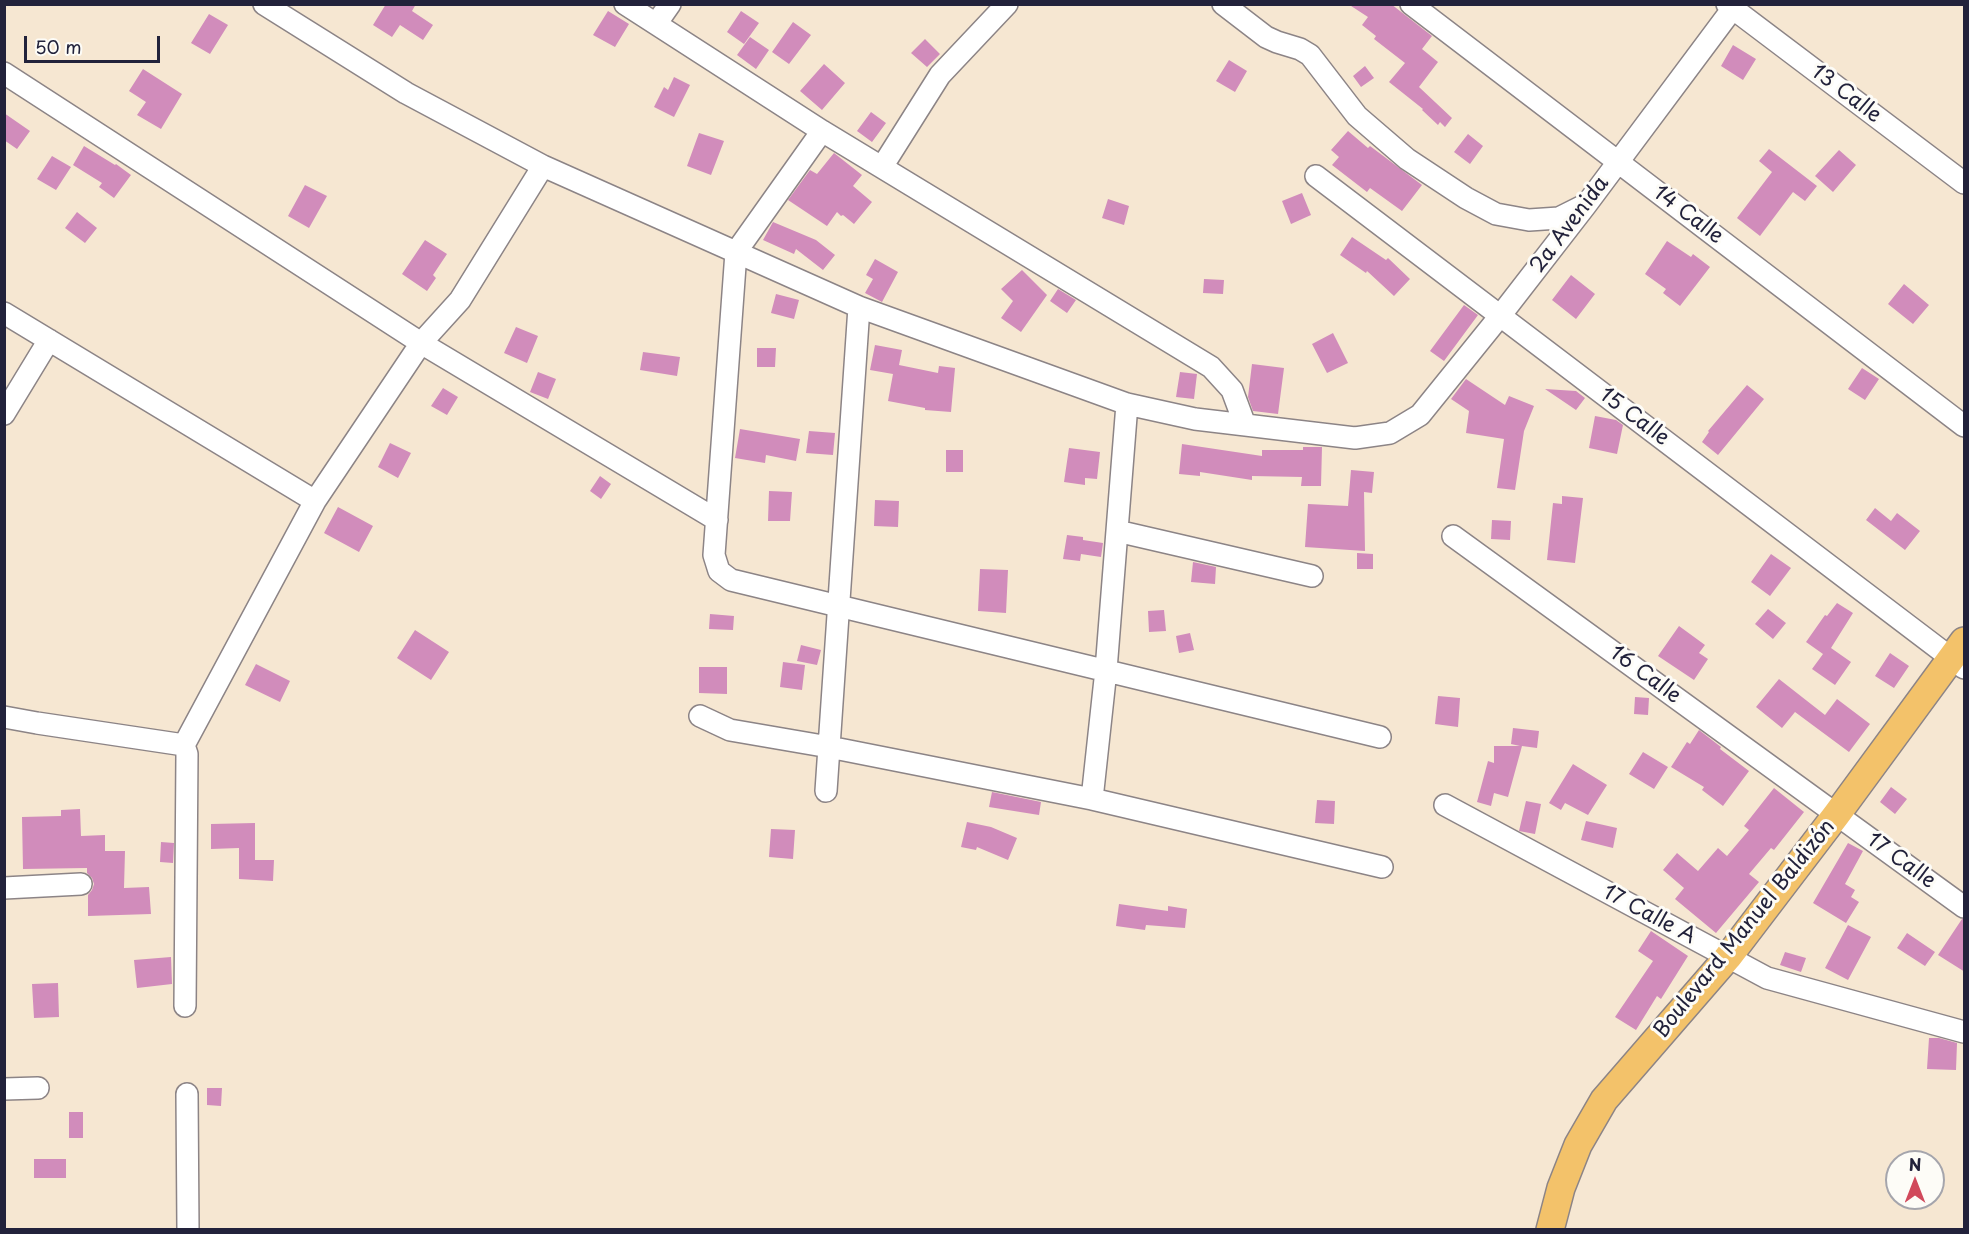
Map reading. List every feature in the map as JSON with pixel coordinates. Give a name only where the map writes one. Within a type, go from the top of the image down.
[{"type":"main road","name":"Boulevard Manuel Baldizón","points":[[1550,1230],[1561,1188],[1578,1145],[1604,1100],[1728,957],[1960,656]]},
{"type":"street","points":[[264,4],[406,93],[543,166],[858,308],[1127,404],[1195,419],[1245,426],[1232,390],[1211,367],[822,131],[625,4]]},
{"type":"street","points":[[656,24],[670,4]]},
{"type":"street","points":[[882,167],[940,75],[1007,4]]},
{"type":"street","points":[[1223,4],[1266,37],[1310,55],[1357,116],[1407,159],[1466,198],[1496,214],[1529,220],[1560,218],[1586,205]]},
{"type":"street","name":"14 Calle","points":[[1412,4],[1965,426]]},
{"type":"street","name":"2a Avenida","points":[[1245,426],[1355,438],[1390,433],[1420,415],[1586,205],[1732,6]]},
{"type":"street","name":"13 Calle","points":[[1732,6],[1965,183]]},
{"type":"street","points":[[4,73],[421,343],[717,520]]},
{"type":"street","points":[[822,131],[736,252],[714,555],[719,571],[731,580],[1380,737]]},
{"type":"street","points":[[185,1006],[187,754],[184,745],[315,501],[421,343],[460,300],[543,166]]},
{"type":"street","name":"15 Calle","points":[[1316,176],[1500,316],[1960,656]]},
{"type":"street","points":[[826,791],[858,308]]},
{"type":"street","points":[[4,313],[315,501]]},
{"type":"street","points":[[4,414],[50,340]]},
{"type":"street","points":[[1092,799],[1106,670],[1127,404]]},
{"type":"street","points":[[1117,531],[1312,576]]},
{"type":"street","name":"16 Calle","points":[[1453,536],[1837,814]]},
{"type":"street","points":[[700,716],[730,730],[829,747],[1092,799],[1382,867]]},
{"type":"street","points":[[4,717],[184,745]]},
{"type":"street","name":"17 Calle A","points":[[1445,805],[1767,978],[1965,1032]]},
{"type":"street","name":"17 Calle","points":[[1837,814],[1965,907]]},
{"type":"street","points":[[4,888],[81,884]]},
{"type":"street","points":[[4,1089],[38,1088]]},
{"type":"street","points":[[187,1094],[188,1230]]},
{"type":"building","points":[[386,4],[416,4],[412,11],[433,25],[423,40],[400,25],[392,37],[373,25]]},
{"type":"building","points":[[1348,4],[1391,4],[1432,36],[1422,49],[1438,62],[1419,87],[1452,118],[1445,127],[1440,122],[1438,125],[1423,109],[1389,82],[1405,63],[1374,39],[1376,36],[1362,25],[1368,17]]},
{"type":"building","points":[[608,11],[629,24],[615,47],[593,35]]},
{"type":"building","points":[[741,11],[759,23],[744,44],[727,32]]},
{"type":"building","points":[[209,14],[228,25],[210,54],[191,43]]},
{"type":"building","points":[[793,22],[811,35],[789,64],[772,52]]},
{"type":"building","points":[[750,37],[769,50],[756,69],[737,55]]},
{"type":"building","points":[[925,39],[940,54],[927,67],[911,53]]},
{"type":"building","points":[[1733,45],[1756,59],[1743,80],[1721,66]]},
{"type":"building","points":[[1229,60],[1247,71],[1235,92],[1216,81]]},
{"type":"building","points":[[824,64],[845,83],[822,110],[800,91]]},
{"type":"building","points":[[1365,66],[1374,78],[1361,87],[1353,76]]},
{"type":"building","points":[[143,69],[182,94],[161,129],[137,115],[146,102],[129,91]]},
{"type":"building","points":[[674,77],[690,85],[674,117],[654,107],[664,87],[668,90]]},
{"type":"building","points":[[871,112],[886,123],[872,142],[857,131]]},
{"type":"building","points":[[4,113],[30,131],[17,149],[4,140]]},
{"type":"building","points":[[1348,131],[1368,148],[1370,146],[1422,185],[1402,211],[1370,188],[1367,192],[1332,165],[1339,157],[1331,150]]},
{"type":"building","points":[[699,133],[724,141],[711,175],[687,166]]},
{"type":"building","points":[[1468,134],[1483,146],[1470,164],[1454,152]]},
{"type":"building","points":[[84,146],[131,175],[114,198],[99,187],[102,183],[73,165]]},
{"type":"building","points":[[1769,149],[1817,186],[1805,201],[1793,192],[1760,236],[1737,218],[1772,172],[1759,161]]},
{"type":"building","points":[[1839,150],[1856,165],[1833,192],[1815,176]]},
{"type":"building","points":[[834,153],[862,175],[853,186],[872,202],[854,224],[837,212],[827,226],[788,200],[810,170],[817,174]]},
{"type":"building","points":[[52,156],[71,167],[56,190],[37,179]]},
{"type":"building","points":[[305,185],[327,196],[309,228],[288,216]]},
{"type":"building","points":[[1302,193],[1311,215],[1291,224],[1282,201]]},
{"type":"building","points":[[1108,199],[1129,206],[1124,225],[1102,218]]},
{"type":"building","points":[[77,212],[97,228],[85,243],[65,228]]},
{"type":"building","points":[[773,222],[816,240],[835,255],[823,270],[796,249],[794,254],[763,240]]},
{"type":"building","points":[[1352,237],[1386,260],[1388,258],[1410,279],[1394,296],[1367,271],[1366,273],[1340,255]]},
{"type":"building","points":[[425,240],[447,254],[433,275],[436,278],[427,291],[402,274]]},
{"type":"building","points":[[1667,241],[1691,257],[1693,254],[1710,267],[1680,306],[1663,293],[1666,289],[1645,274]]},
{"type":"building","points":[[875,259],[898,272],[882,302],[865,293],[873,279],[866,275]]},
{"type":"building","points":[[1022,270],[1047,295],[1021,332],[1001,318],[1013,301],[1001,289]]},
{"type":"building","points":[[1571,275],[1595,294],[1576,319],[1552,300]]},
{"type":"building","points":[[1204,279],[1224,280],[1223,294],[1203,293]]},
{"type":"building","points":[[1904,284],[1929,305],[1913,324],[1888,304]]},
{"type":"building","points":[[1058,289],[1076,300],[1067,313],[1050,301]]},
{"type":"building","points":[[776,294],[799,300],[794,319],[771,313]]},
{"type":"building","points":[[1464,305],[1478,315],[1444,361],[1430,351]]},
{"type":"building","points":[[516,327],[538,336],[527,363],[504,353]]},
{"type":"building","points":[[1333,333],[1348,363],[1327,373],[1312,344]]},
{"type":"building","points":[[875,345],[902,350],[899,365],[938,373],[939,366],[955,368],[951,412],[925,410],[925,408],[888,401],[893,374],[870,370]]},
{"type":"building","points":[[757,348],[776,348],[775,367],[757,367]]},
{"type":"building","points":[[643,352],[680,357],[677,376],[640,370]]},
{"type":"building","points":[[1252,364],[1284,368],[1278,414],[1253,411],[1248,397]]},
{"type":"building","points":[[1862,368],[1879,379],[1865,400],[1848,389]]},
{"type":"building","points":[[538,372],[556,379],[548,399],[530,392]]},
{"type":"building","points":[[1180,372],[1197,374],[1194,399],[1176,397]]},
{"type":"building","points":[[1466,379],[1505,405],[1509,396],[1534,406],[1524,431],[1515,490],[1497,488],[1504,439],[1466,433],[1469,411],[1451,399]]},
{"type":"building","points":[[1747,385],[1764,399],[1718,455],[1702,442],[1708,431]]},
{"type":"building","points":[[443,388],[458,397],[447,415],[431,406]]},
{"type":"building","points":[[1545,389],[1576,391],[1585,398],[1576,410]]},
{"type":"building","points":[[1595,416],[1616,420],[1623,425],[1617,454],[1589,448]]},
{"type":"building","points":[[740,429],[800,439],[796,461],[766,455],[765,463],[735,458]]},
{"type":"building","points":[[809,431],[835,433],[833,455],[806,453]]},
{"type":"building","points":[[390,443],[411,453],[398,478],[378,467]]},
{"type":"building","points":[[1182,444],[1262,456],[1262,450],[1303,450],[1303,447],[1322,447],[1321,486],[1301,486],[1302,477],[1252,476],[1252,480],[1200,472],[1200,476],[1179,474]]},
{"type":"building","points":[[1069,448],[1100,452],[1097,479],[1085,478],[1085,485],[1064,482]]},
{"type":"building","points":[[946,450],[963,450],[963,472],[946,472]]},
{"type":"building","points":[[1351,470],[1374,472],[1372,493],[1364,492],[1365,551],[1305,547],[1308,504],[1348,506]]},
{"type":"building","points":[[600,476],[611,484],[601,499],[590,491]]},
{"type":"building","points":[[769,491],[792,492],[790,521],[768,521]]},
{"type":"building","points":[[1562,496],[1583,498],[1575,563],[1547,560],[1553,503],[1562,504]]},
{"type":"building","points":[[875,500],[899,501],[898,527],[874,526]]},
{"type":"building","points":[[338,507],[373,526],[359,552],[324,533]]},
{"type":"building","points":[[1875,508],[1891,521],[1897,513],[1920,531],[1905,550],[1866,520]]},
{"type":"building","points":[[1492,520],[1511,521],[1510,540],[1491,539]]},
{"type":"building","points":[[1067,535],[1103,543],[1101,557],[1081,554],[1080,561],[1063,559]]},
{"type":"building","points":[[1357,553],[1373,554],[1373,569],[1357,569]]},
{"type":"building","points":[[1771,554],[1791,568],[1770,596],[1751,582]]},
{"type":"building","points":[[1193,562],[1216,567],[1215,584],[1191,582]]},
{"type":"building","points":[[980,569],[1008,570],[1006,613],[978,611]]},
{"type":"building","points":[[1837,603],[1853,613],[1831,648],[1851,662],[1835,685],[1812,669],[1823,654],[1806,642],[1825,615],[1827,616]]},
{"type":"building","points":[[1768,609],[1786,623],[1773,639],[1755,624]]},
{"type":"building","points":[[1164,610],[1166,631],[1149,632],[1148,611]]},
{"type":"building","points":[[710,614],[734,616],[733,630],[709,629]]},
{"type":"building","points":[[1679,626],[1705,645],[1699,653],[1708,659],[1694,680],[1658,656]]},
{"type":"building","points":[[415,630],[449,652],[431,680],[397,658]]},
{"type":"building","points":[[1190,633],[1194,650],[1179,653],[1176,636]]},
{"type":"building","points":[[801,645],[821,650],[817,665],[797,661]]},
{"type":"building","points":[[1890,653],[1909,666],[1894,688],[1875,676]]},
{"type":"building","points":[[783,662],[805,665],[802,690],[780,687]]},
{"type":"building","points":[[256,664],[290,681],[280,702],[245,685]]},
{"type":"building","points":[[699,667],[727,667],[727,694],[699,693]]},
{"type":"building","points":[[1779,679],[1825,715],[1837,699],[1870,724],[1849,752],[1795,712],[1782,728],[1756,707]]},
{"type":"building","points":[[1438,696],[1460,698],[1458,727],[1435,724]]},
{"type":"building","points":[[1635,697],[1649,698],[1648,715],[1634,714]]},
{"type":"building","points":[[1513,728],[1539,731],[1537,748],[1522,746],[1508,797],[1494,793],[1491,806],[1477,802],[1488,761],[1494,763],[1494,746],[1520,746],[1511,744]]},
{"type":"building","points":[[1699,730],[1749,771],[1723,806],[1702,790],[1704,787],[1671,767],[1687,742],[1690,744]]},
{"type":"building","points":[[1643,752],[1668,767],[1654,789],[1629,774]]},
{"type":"building","points":[[1573,764],[1607,785],[1588,815],[1565,803],[1561,810],[1549,803]]},
{"type":"building","points":[[1891,787],[1907,799],[1895,814],[1880,802]]},
{"type":"building","points":[[1774,788],[1804,812],[1774,850],[1771,848],[1749,874],[1759,882],[1716,933],[1675,899],[1684,888],[1663,870],[1677,853],[1698,871],[1718,848],[1727,856],[1749,830],[1744,826]]},
{"type":"building","points":[[992,792],[1041,802],[1039,815],[989,807]]},
{"type":"building","points":[[1317,800],[1335,801],[1334,824],[1315,823]]},
{"type":"building","points":[[1526,801],[1541,804],[1535,834],[1519,831]]},
{"type":"building","points":[[80,809],[81,836],[105,835],[105,851],[125,851],[124,888],[149,887],[151,914],[88,916],[88,895],[94,884],[87,873],[87,868],[23,869],[22,817],[61,816],[61,810]]},
{"type":"building","points":[[1586,821],[1617,828],[1613,848],[1581,840]]},
{"type":"building","points":[[967,822],[991,827],[1017,838],[1008,860],[977,847],[976,850],[961,847]]},
{"type":"building","points":[[255,823],[255,860],[274,860],[273,881],[239,879],[239,848],[211,849],[211,824]]},
{"type":"building","points":[[771,829],[795,830],[793,859],[769,857]]},
{"type":"building","points":[[161,842],[174,843],[173,863],[160,862]]},
{"type":"building","points":[[1848,843],[1863,851],[1845,884],[1855,890],[1851,897],[1859,902],[1846,923],[1813,903]]},
{"type":"building","points":[[1119,904],[1168,911],[1168,906],[1187,909],[1185,928],[1146,925],[1145,930],[1116,926]]},
{"type":"building","points":[[1962,919],[1965,919],[1965,972],[1938,955]]},
{"type":"building","points":[[1848,925],[1871,937],[1848,980],[1825,968]]},
{"type":"building","points":[[1651,931],[1688,956],[1661,999],[1657,996],[1636,1030],[1615,1017],[1653,961],[1638,951]]},
{"type":"building","points":[[1907,933],[1935,952],[1925,966],[1897,948]]},
{"type":"building","points":[[1785,952],[1806,958],[1801,972],[1780,965]]},
{"type":"building","points":[[171,957],[172,984],[137,988],[134,960]]},
{"type":"building","points":[[58,983],[59,1017],[34,1018],[32,984]]},
{"type":"building","points":[[1929,1038],[1957,1043],[1956,1070],[1927,1069]]},
{"type":"building","points":[[207,1088],[222,1088],[221,1106],[207,1105]]},
{"type":"building","points":[[69,1112],[83,1112],[83,1138],[69,1138]]},
{"type":"building","points":[[34,1159],[66,1159],[66,1178],[34,1178]]}]
